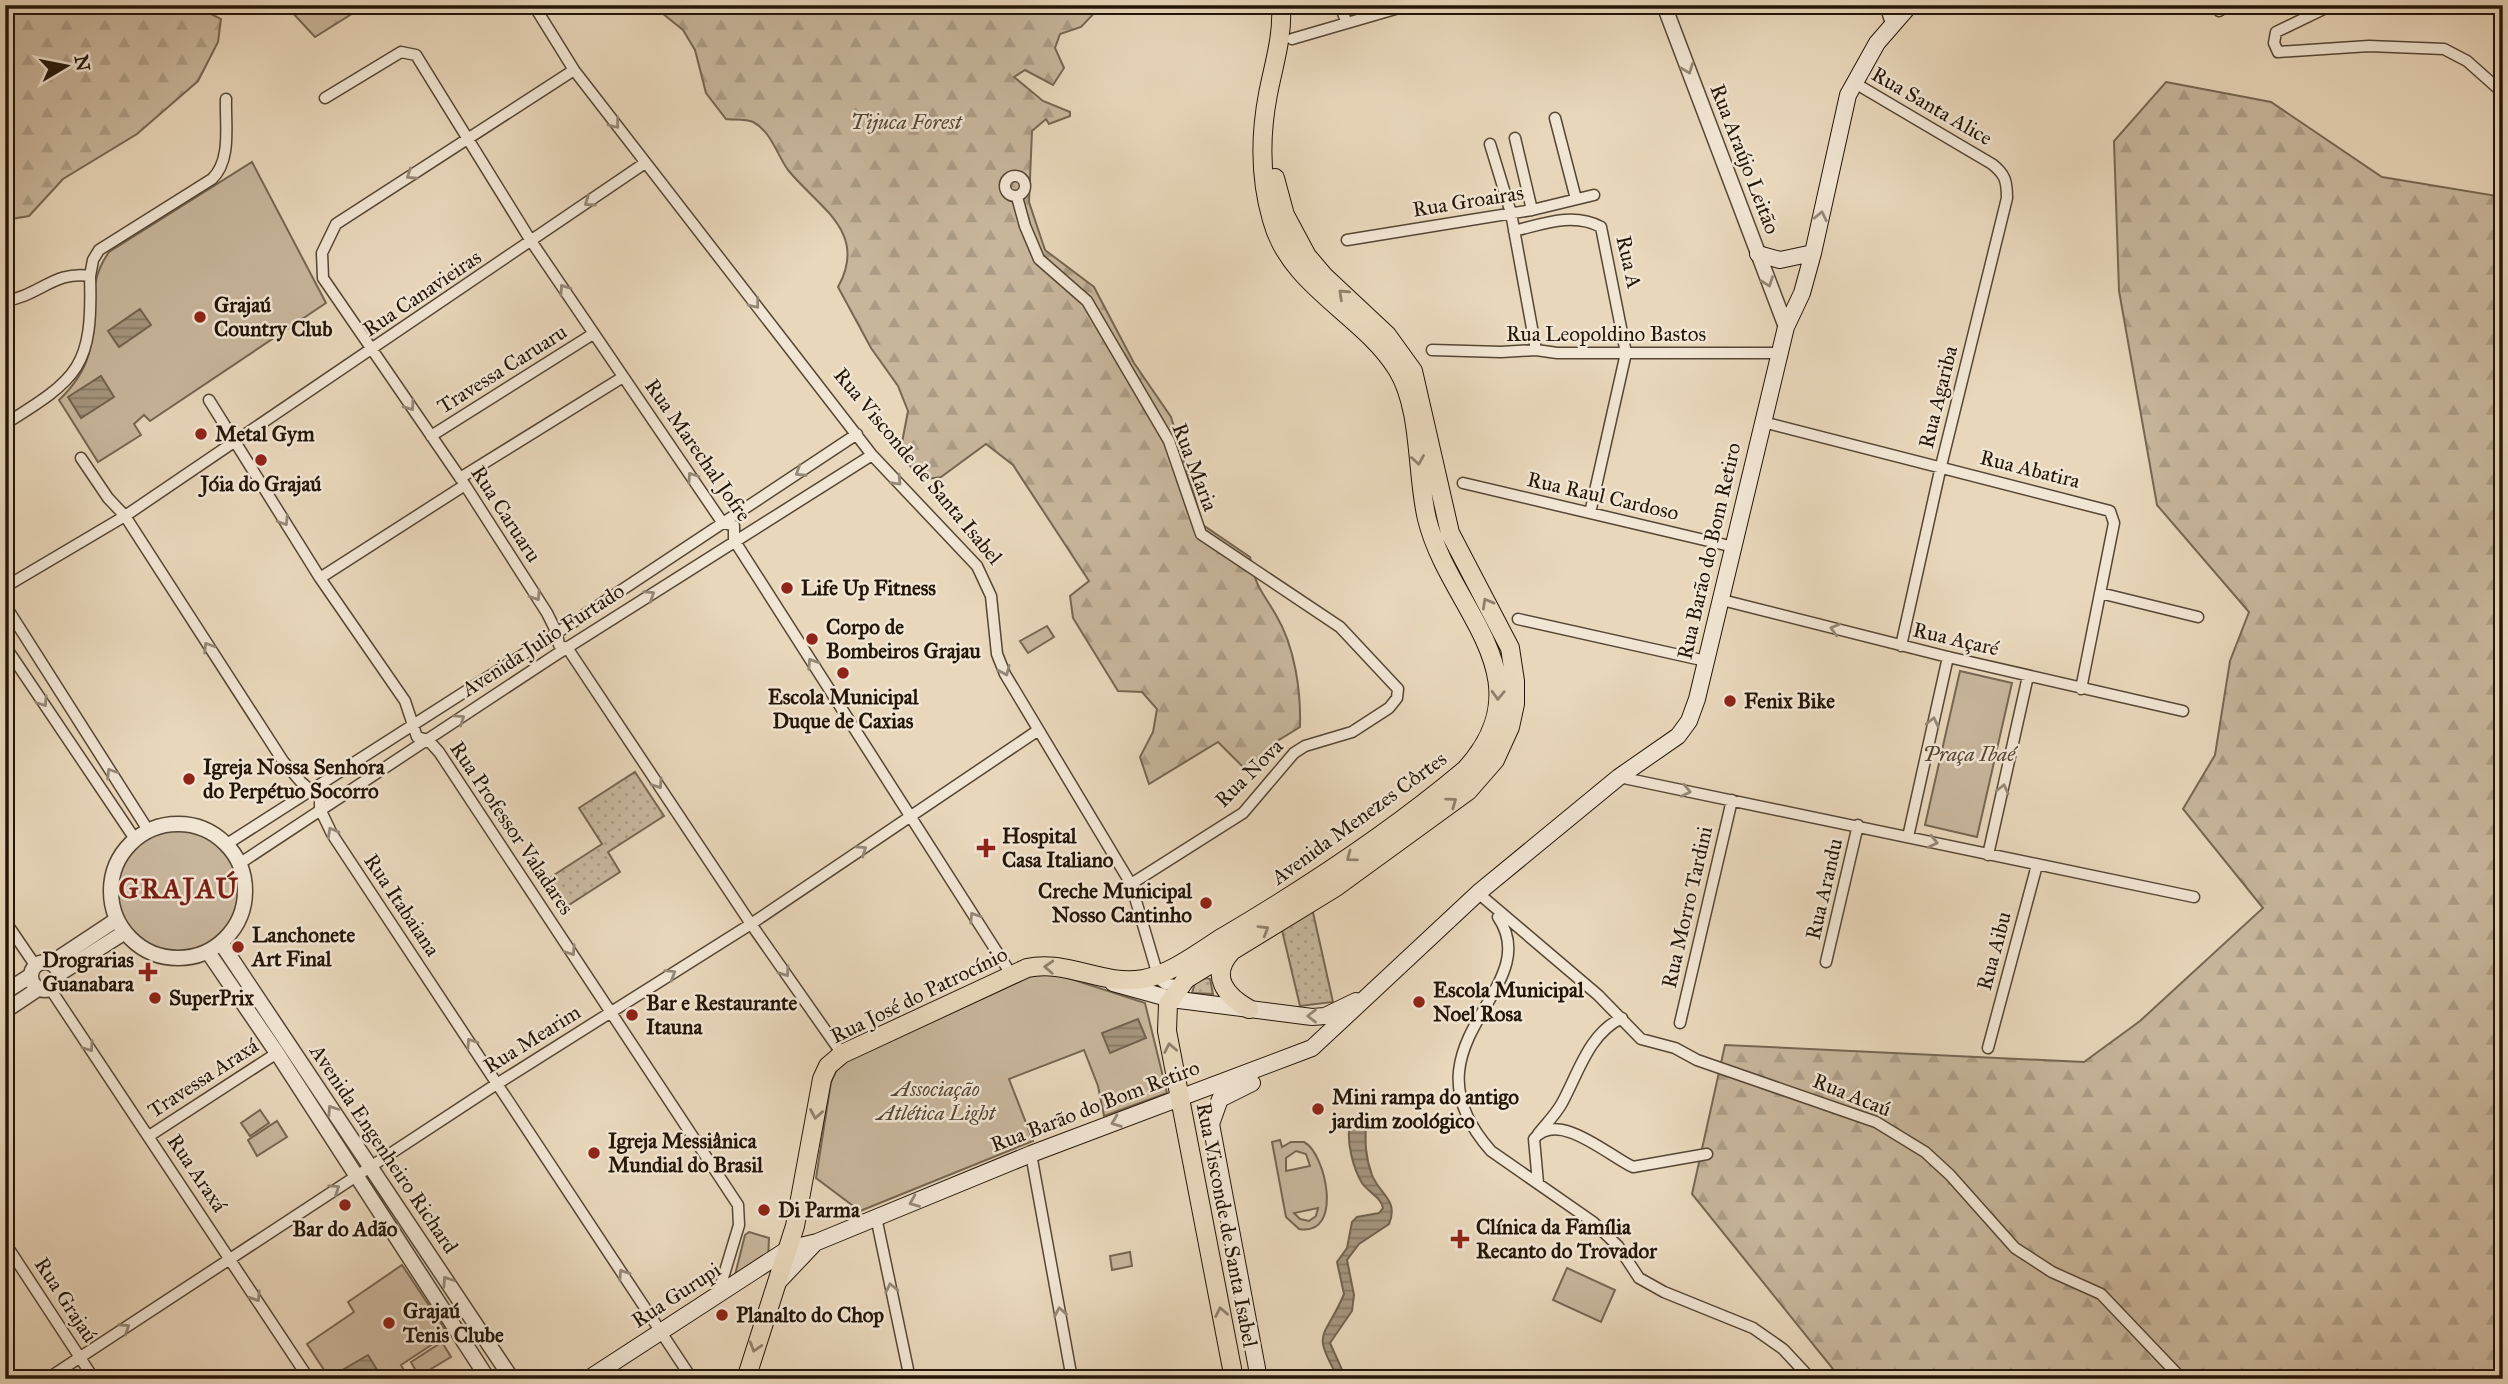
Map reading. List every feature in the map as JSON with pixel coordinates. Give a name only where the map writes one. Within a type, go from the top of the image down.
[{"type":"main road","name":"Avenida Menezes Côrtes","points":[[1086,976],[1121,981],[1157,975],[1321,879],[1447,785],[1476,758],[1487,741],[1497,712],[1499,692],[1494,658],[1478,621],[1439,553],[1426,517],[1405,384],[1378,345],[1313,286],[1295,264],[1272,221],[1262,145],[1268,97],[1281,41],[1281,5]]},
{"type":"main road","name":"Avenida Menezes Côrtes","points":[[1175,992],[1241,944],[1336,887],[1468,791],[1495,760],[1510,727],[1515,704],[1510,648],[1450,533],[1413,372],[1393,341],[1324,276],[1294,236],[1285,215],[1278,192],[1272,145],[1292,39],[1292,5]]},
{"type":"main road","name":"Rua Barão do Bom Retiro","points":[[746,1379],[788,1249],[817,1242],[1031,1154],[1302,1054],[1329,1034],[1478,893],[1619,777],[1685,729],[1694,711],[1722,600],[1786,327],[1802,293],[1813,253],[1842,114],[1853,82],[1910,5]]},
{"type":"main road","points":[[1758,254],[1780,260],[1813,253]]},
{"type":"main road","points":[[1241,944],[1226,957],[1220,973],[1221,982],[1229,996],[1249,1009]]},
{"type":"main road","name":"Rua José do Patrocínio","points":[[788,1249],[822,1079],[828,1066],[842,1054],[1011,974],[1027,968],[1051,965],[1086,976],[1249,1009],[1325,1016],[1374,991]]},
{"type":"main road","name":"Rua Barão do Bom Retiro","points":[[1259,1379],[1212,1139],[1213,1112],[1220,1099],[1235,1089],[1301,1066],[1323,1054],[1374,991]]},
{"type":"main road","name":"Rua Visconde de Santa Isabel","points":[[1175,992],[1166,1023],[1234,1379]]},
{"type":"main road","name":"Rua Barão do Bom Retiro","points":[[774,1286],[817,1242]]},
{"type":"main road","name":"Rua Gurupi","points":[[588,1379],[788,1249]]},
{"type":"street","points":[[1340,5],[1346,21]]},
{"type":"street","points":[[1292,39],[1346,21],[1409,5]]},
{"type":"street","name":"Rua Araújo Leitão","points":[[1664,5],[1786,327]]},
{"type":"street","points":[[1885,5],[1892,26]]},
{"type":"street","points":[[2332,5],[2276,32],[2274,43],[2278,52],[2369,46],[2444,50],[2467,61],[2503,93]]},
{"type":"street","name":"Rua Visconde de Santa Isabel","points":[[538,12],[574,70],[872,455],[962,548],[985,579],[995,618],[997,654],[1037,732],[1131,884],[1157,975]]},
{"type":"street","name":"Rua Marechal Jofre","points":[[325,98],[401,52],[416,55],[531,241],[720,525]]},
{"type":"street","name":"Rua Caruaru","points":[[571,646],[576,634],[562,630],[323,278],[322,253],[325,242],[337,223],[574,70]]},
{"type":"street","name":"Rua Santa Alice","points":[[1853,82],[1992,164]]},
{"type":"street","points":[[5,424],[61,388],[73,373],[88,340],[90,276],[99,250],[220,171],[224,161],[226,99]]},
{"type":"street","points":[[1555,118],[1576,199]]},
{"type":"street","points":[[1515,138],[1532,210]]},
{"type":"street","points":[[1490,144],[1511,212],[1536,350]]},
{"type":"street","name":"Rua Canavieiras","points":[[5,587],[125,516],[645,163]]},
{"type":"street","name":"Rua Agariba","points":[[1901,646],[1941,466],[2007,198],[2003,172],[1992,164]]},
{"type":"street","name":"Rua Groairas","points":[[1347,240],[1532,210],[1594,195]]},
{"type":"street","name":"Rua Maria","points":[[1017,197],[1025,226],[1039,259],[1087,301],[1169,441],[1201,534],[1340,627],[1363,655],[1393,681],[1398,689],[1397,698]]},
{"type":"street","name":"Rua A","points":[[1514,231],[1556,220],[1586,219],[1601,227],[1626,353]]},
{"type":"street","points":[[5,301],[34,293],[60,276],[71,273],[90,276]]},
{"type":"street","name":"Travessa Caruaru","points":[[431,436],[593,334]]},
{"type":"street","name":"Rua Leopoldino Bastos","points":[[1432,350],[1536,350],[1556,354],[1780,353]]},
{"type":"street","points":[[1590,513],[1626,353]]},
{"type":"street","points":[[320,578],[623,377]]},
{"type":"street","name":"Rua Professor Valadares","points":[[209,400],[320,578],[405,701],[417,737],[432,738]]},
{"type":"street","name":"Rua Abatira","points":[[1763,422],[2110,511],[2113,523],[2081,689]]},
{"type":"street","name":"Avenida Julio Furtado","points":[[227,845],[562,630],[857,434]]},
{"type":"street","name":"Avenida Julio Furtado","points":[[239,864],[571,646],[872,455]]},
{"type":"street","name":"Rua Itabaiana","points":[[81,458],[108,498],[125,516],[306,795],[320,798],[317,812],[692,1379]]},
{"type":"street","name":"Rua Raul Cardoso","points":[[1463,482],[1734,547]]},
{"type":"street","name":"Rua Marechal Jofre","points":[[720,525],[734,526],[732,542],[1011,974]]},
{"type":"street","name":"Rua Marechal Jofre","points":[[720,525],[715,533],[718,542],[732,542]]},
{"type":"street","points":[[2100,593],[2198,617]]},
{"type":"street","name":"Rua Açaré","points":[[1722,600],[1901,646],[2183,711]]},
{"type":"street","points":[[5,605],[148,830]]},
{"type":"street","points":[[1518,619],[1706,661]]},
{"type":"street","name":"Rua Caruaru","points":[[562,630],[559,645],[571,646]]},
{"type":"street","points":[[5,646],[135,839]]},
{"type":"street","name":"Rua Caruaru","points":[[571,646],[751,924],[842,1054]]},
{"type":"street","points":[[1908,837],[1948,657]]},
{"type":"street","points":[[1988,855],[2028,676]]},
{"type":"street","name":"Rua Nova","points":[[1131,884],[1243,813],[1294,753],[1305,746],[1352,732],[1389,708],[1397,698]]},
{"type":"street","name":"Rua Professor Valadares","points":[[426,717],[435,722],[432,738],[439,752],[738,1205],[739,1225],[719,1292]]},
{"type":"street","name":"Rua Mearim","points":[[47,1379],[232,1260],[356,1175],[751,924],[1037,732]]},
{"type":"street","points":[[1619,777],[2194,897]]},
{"type":"street","name":"Rua Itabaiana","points":[[306,795],[303,811],[317,812]]},
{"type":"street","name":"Rua Morro Tardini","points":[[1681,1023],[1731,800]]},
{"type":"street","points":[[187,823],[209,831],[227,845],[239,864],[245,899],[241,916],[221,943],[208,952],[190,958],[162,956],[142,947],[116,920],[111,888],[117,863],[135,839],[148,830],[187,823]]},
{"type":"street","name":"Rua Arandu","points":[[1826,962],[1858,825]]},
{"type":"street","name":"Rua Aibu","points":[[1988,1048],[2037,864]]},
{"type":"street","points":[[1478,893],[1505,927],[1508,959],[1500,985],[1472,1027],[1457,1070],[1464,1113],[1478,1137],[1491,1152],[1600,1228],[1639,1278],[1752,1328],[1783,1349],[1811,1379]]},
{"type":"street","name":"Rua Acaú","points":[[1478,893],[1622,1018],[1642,1039],[1675,1048],[1697,1060],[1876,1122],[1925,1152],[1950,1175],[2015,1248],[2052,1272],[2101,1294],[2182,1379]]},
{"type":"street","points":[[5,920],[44,990]]},
{"type":"street","points":[[55,969],[116,920]]},
{"type":"street","points":[[5,992],[33,970],[55,969],[125,932]]},
{"type":"street","name":"Avenida Engenheiro Richard","points":[[221,943],[512,1379]]},
{"type":"street","name":"Avenida Engenheiro Richard","points":[[208,952],[277,1053],[488,1379]]},
{"type":"street","points":[[5,1011],[58,982],[55,969]]},
{"type":"street","points":[[1157,975],[1175,992]]},
{"type":"street","name":"Rua Araxá","points":[[44,990],[149,1136],[309,1379]]},
{"type":"street","points":[[1538,1183],[1534,1139],[1560,1105],[1584,1057],[1609,1024],[1622,1018]]},
{"type":"street","name":"Travessa Araxá","points":[[149,1136],[277,1053]]},
{"type":"street","points":[[1538,1134],[1558,1130],[1582,1135],[1633,1167],[1707,1154]]},
{"type":"street","points":[[1031,1154],[1072,1379]]},
{"type":"street","points":[[876,1217],[910,1379]]},
{"type":"street","name":"Rua Grajaú","points":[[5,1243],[94,1379]]},
{"type":"green space","points":[[5,5],[208,5],[207,12],[221,19],[218,42],[198,81],[137,134],[63,179],[29,216],[5,220]]},
{"type":"green space","points":[[293,5],[366,5],[315,37],[289,9]]},
{"type":"green space","name":"Tijuca Forest","points":[[652,5],[1102,5],[1081,27],[1060,34],[1055,48],[1064,68],[1053,85],[1025,70],[1014,77],[1043,101],[1070,112],[1070,116],[1049,124],[1046,119],[1032,131],[1029,202],[1045,250],[1094,287],[1134,363],[1171,417],[1203,525],[1250,557],[1257,583],[1283,628],[1298,684],[1300,727],[1279,740],[1252,776],[1218,742],[1149,784],[1140,757],[1153,732],[1157,709],[1142,692],[1118,691],[1073,618],[1070,596],[1089,581],[1013,465],[986,444],[941,477],[921,480],[900,453],[908,411],[898,386],[871,348],[838,287],[846,268],[844,236],[825,209],[788,170],[765,131],[750,121],[726,119],[706,93],[695,50],[683,30]]},
{"type":"green space","points":[[2166,82],[2271,102],[2382,177],[2503,197],[2503,1379],[1841,1379],[1692,1194],[1725,1045],[2084,1062],[2140,1021],[2263,908],[2183,809],[2215,755],[2230,661],[2249,612],[2157,505],[2119,291],[2114,141]]},
{"type":"green space","name":"Grajaú Country Club","points":[[252,162],[326,303],[150,421],[144,415],[134,424],[141,435],[98,462],[59,400],[77,380],[87,360],[91,342],[94,288],[99,270],[109,252]]},
{"type":"green space","points":[[1047,626],[1054,637],[1028,653],[1020,641]]},
{"type":"green space","name":"Praça Ibaé","points":[[1960,671],[2012,683],[1977,837],[1925,825]]},
{"type":"green space","points":[[635,772],[664,816],[608,852],[620,872],[561,910],[543,882],[602,844],[579,808]]},
{"type":"green space","points":[[177,829],[200,834],[220,847],[233,867],[238,890],[233,913],[220,933],[200,946],[177,951],[154,946],[134,933],[121,913],[116,890],[121,867],[134,847],[154,834]]},
{"type":"green space","points":[[1312,908],[1333,1002],[1300,1006],[1281,926]]},
{"type":"green space","name":"Associação Atlética Light","points":[[1053,973],[1145,1003],[1167,1093],[1104,1116],[1098,1086],[1084,1050],[1009,1079],[1033,1141],[860,1211],[816,1178],[831,1082],[837,1069],[846,1061],[1031,976]]},
{"type":"green space","points":[[1210,979],[1213,994],[1192,993],[1195,983]]},
{"type":"green space","points":[[260,1110],[269,1123],[250,1136],[241,1123]]},
{"type":"green space","points":[[277,1121],[287,1137],[257,1156],[248,1140]]},
{"type":"green space","points":[[1280,1140],[1282,1147],[1291,1142],[1304,1142],[1319,1161],[1327,1193],[1326,1208],[1322,1220],[1313,1228],[1299,1229],[1286,1217],[1272,1142]],"holes":[[[1296,1151],[1306,1154],[1310,1166],[1286,1171],[1286,1158]],[[1318,1208],[1316,1216],[1309,1221],[1300,1219],[1294,1213]]]},
{"type":"green space","points":[[749,1232],[769,1238],[768,1260],[734,1279],[745,1235]]},
{"type":"green space","points":[[1130,1252],[1132,1266],[1112,1270],[1110,1256]]},
{"type":"green space","name":"Grajaú Tenis Clube","points":[[402,1265],[448,1334],[401,1365],[409,1379],[330,1379],[307,1344],[354,1312],[348,1302]]},
{"type":"green space","points":[[1567,1268],[1615,1290],[1601,1322],[1553,1300]]},
{"type":"green space","points":[[442,1342],[451,1357],[419,1376],[411,1362]]},
{"type":"shaded area","points":[[140,309],[151,325],[119,347],[108,331]]},
{"type":"shaded area","points":[[101,376],[114,397],[81,418],[68,397]]},
{"type":"shaded area","points":[[1138,1019],[1146,1038],[1110,1053],[1102,1033]]},
{"type":"shaded area","points":[[1361,1117],[1366,1122],[1366,1149],[1372,1175],[1392,1209],[1389,1224],[1359,1244],[1347,1260],[1354,1295],[1352,1311],[1330,1343],[1343,1372],[1352,1379],[1339,1379],[1323,1342],[1326,1328],[1344,1294],[1337,1262],[1347,1248],[1352,1222],[1357,1217],[1379,1213],[1383,1208],[1380,1201],[1362,1183],[1351,1154],[1350,1124]]},
{"type":"shaded area","points":[[368,1355],[379,1373],[369,1379],[336,1379],[334,1375]]},
{"type":"place","name":"Grajaú Country Club","points":[[200,317]]},
{"type":"place","name":"Metal Gym","points":[[201,434]]},
{"type":"place","name":"Jóia do Grajaú","points":[[261,460]]},
{"type":"place","name":"Life Up Fitness","points":[[787,588]]},
{"type":"place","name":"Corpo de Bombeiros Grajau","points":[[812,639]]},
{"type":"place","name":"Escola Municipal Duque de Caxias","points":[[843,673]]},
{"type":"place","name":"Fenix Bike","points":[[1730,701]]},
{"type":"place","name":"Igreja Nossa Senhora do Perpétuo Socorro","points":[[189,779]]},
{"type":"place","name":"Hospital Casa Italiano","points":[[986,848]]},
{"type":"place","name":"Creche Municipal Nosso Cantinho","points":[[1206,903]]},
{"type":"place","name":"Lanchonete Art Final","points":[[238,947]]},
{"type":"place","name":"Drograrias Guanabara","points":[[148,972]]},
{"type":"place","name":"SuperPrix","points":[[155,998]]},
{"type":"place","name":"Escola Municipal Noel Rosa","points":[[1419,1002]]},
{"type":"place","name":"Bar e Restaurante Itauna","points":[[632,1015]]},
{"type":"place","name":"Mini rampa do antigo jardim zoológico","points":[[1318,1109]]},
{"type":"place","name":"Igreja Messiânica Mundial do Brasil","points":[[594,1153]]},
{"type":"place","name":"Bar do Adão","points":[[345,1205]]},
{"type":"place","name":"Di Parma","points":[[764,1210]]},
{"type":"place","name":"Clínica da Família Recanto do Trovador","points":[[1460,1239]]},
{"type":"place","name":"Planalto do Chop","points":[[722,1315]]},
{"type":"place","name":"Grajaú Tenis Clube","points":[[389,1323]]},
{"type":"district","name":"GRAJAÚ","points":[[179,888]]}]
